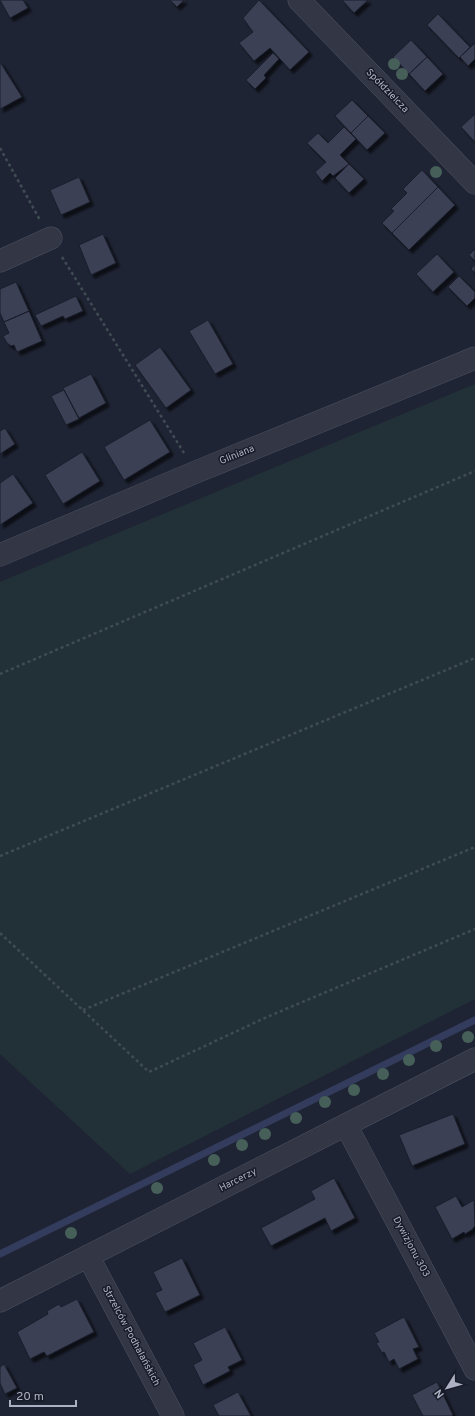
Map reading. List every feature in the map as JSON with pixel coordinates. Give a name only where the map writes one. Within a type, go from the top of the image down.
[{"type":"street","name":"Spółdzielcza","points":[[299,0],[475,183]]},
{"type":"street","points":[[0,261],[51,238]]},
{"type":"street","name":"Gliniana","points":[[0,555],[196,472],[475,358]]},
{"type":"street","name":"Harcerzy","points":[[0,1301],[475,1059]]},
{"type":"street","name":"Dywizjonu 303","points":[[346,1125],[473,1361]]},
{"type":"street","name":"Strzelców Podhalańskich","points":[[88,1256],[174,1416]]},
{"type":"path","points":[[0,148],[51,238],[196,472]]},
{"type":"path","points":[[0,674],[475,471]]},
{"type":"path","points":[[0,856],[475,658]]},
{"type":"path","points":[[83,1010],[475,847]]},
{"type":"path","points":[[0,932],[149,1072],[267,1018],[475,929]]},
{"type":"shaded area","points":[[475,384],[475,999],[130,1174],[0,1054],[0,582]]},
{"type":"building","points":[[0,0],[23,0],[28,8],[10,18]]},
{"type":"building","points":[[170,0],[184,0],[177,7]]},
{"type":"building","points":[[259,0],[309,52],[290,70],[270,48],[254,61],[239,43],[253,32],[243,18]]},
{"type":"building","points":[[342,0],[368,0],[354,13]]},
{"type":"building","points":[[438,14],[470,47],[459,58],[427,25]]},
{"type":"building","points":[[411,40],[427,57],[409,74],[393,57]]},
{"type":"building","points":[[475,43],[475,59],[468,66],[460,57]]},
{"type":"building","points":[[273,53],[279,59],[264,75],[266,78],[255,89],[246,80]]},
{"type":"building","points":[[427,57],[443,74],[425,91],[409,74]]},
{"type":"building","points":[[0,62],[22,97],[0,109]]},
{"type":"building","points":[[352,100],[368,116],[351,133],[335,116]]},
{"type":"building","points":[[475,114],[475,142],[461,127]]},
{"type":"building","points":[[368,116],[385,133],[367,150],[351,133]]},
{"type":"building","points":[[344,127],[356,139],[340,155],[349,164],[333,176],[330,173],[322,181],[315,172],[326,162],[307,143],[318,133],[328,143]]},
{"type":"building","points":[[349,164],[364,179],[349,193],[335,178]]},
{"type":"building","points":[[422,170],[438,187],[392,233],[382,223],[394,211],[391,209],[407,193],[403,189]]},
{"type":"building","points":[[79,177],[90,202],[61,215],[50,190]]},
{"type":"building","points":[[438,187],[455,205],[409,250],[392,233]]},
{"type":"building","points":[[103,234],[116,263],[91,275],[79,245]]},
{"type":"building","points":[[475,249],[475,261],[469,255]]},
{"type":"building","points":[[437,254],[454,272],[433,292],[416,274]]},
{"type":"building","points":[[475,264],[475,273],[471,269]]},
{"type":"building","points":[[459,276],[475,292],[475,298],[467,306],[448,287]]},
{"type":"building","points":[[16,282],[29,311],[4,322],[0,313],[0,289]]},
{"type":"building","points":[[76,296],[83,311],[65,319],[63,316],[41,326],[35,315]]},
{"type":"building","points":[[29,311],[42,341],[17,352],[14,345],[11,346],[7,343],[3,336],[9,333],[4,322]]},
{"type":"building","points":[[208,320],[233,364],[215,374],[189,331]]},
{"type":"building","points":[[160,347],[191,390],[166,408],[135,365]]},
{"type":"building","points":[[91,374],[106,403],[79,418],[63,388]]},
{"type":"building","points":[[64,390],[79,419],[66,425],[51,396]]},
{"type":"building","points":[[150,420],[170,452],[124,480],[104,447]]},
{"type":"building","points":[[5,428],[15,444],[0,454],[0,431]]},
{"type":"building","points":[[82,452],[100,481],[63,504],[45,475]]},
{"type":"building","points":[[13,474],[33,503],[0,525],[0,483]]},
{"type":"building","points":[[453,1114],[465,1144],[412,1166],[399,1135]]},
{"type":"building","points":[[334,1178],[355,1218],[331,1231],[325,1218],[271,1246],[261,1228],[315,1199],[311,1191]]},
{"type":"building","points":[[456,1196],[462,1207],[474,1200],[475,1226],[465,1234],[464,1232],[452,1239],[435,1207]]},
{"type":"building","points":[[182,1258],[200,1295],[165,1312],[155,1293],[162,1290],[153,1272]]},
{"type":"building","points":[[77,1299],[94,1332],[47,1356],[44,1352],[30,1359],[17,1332],[48,1314],[47,1311],[59,1304],[61,1307]]},
{"type":"building","points":[[404,1317],[419,1347],[413,1349],[418,1359],[399,1369],[394,1359],[389,1362],[384,1352],[382,1353],[376,1343],[379,1342],[374,1333]]},
{"type":"building","points":[[225,1327],[242,1360],[228,1367],[230,1371],[203,1385],[193,1365],[202,1360],[193,1343]]},
{"type":"building","points":[[4,1364],[17,1388],[5,1394],[0,1383],[0,1367]]},
{"type":"building","points":[[437,1382],[453,1415],[452,1416],[423,1416],[412,1395]]},
{"type":"building","points":[[238,1392],[251,1416],[219,1416],[213,1405]]},
{"type":"waterway","points":[[0,1254],[475,1020]]}]
